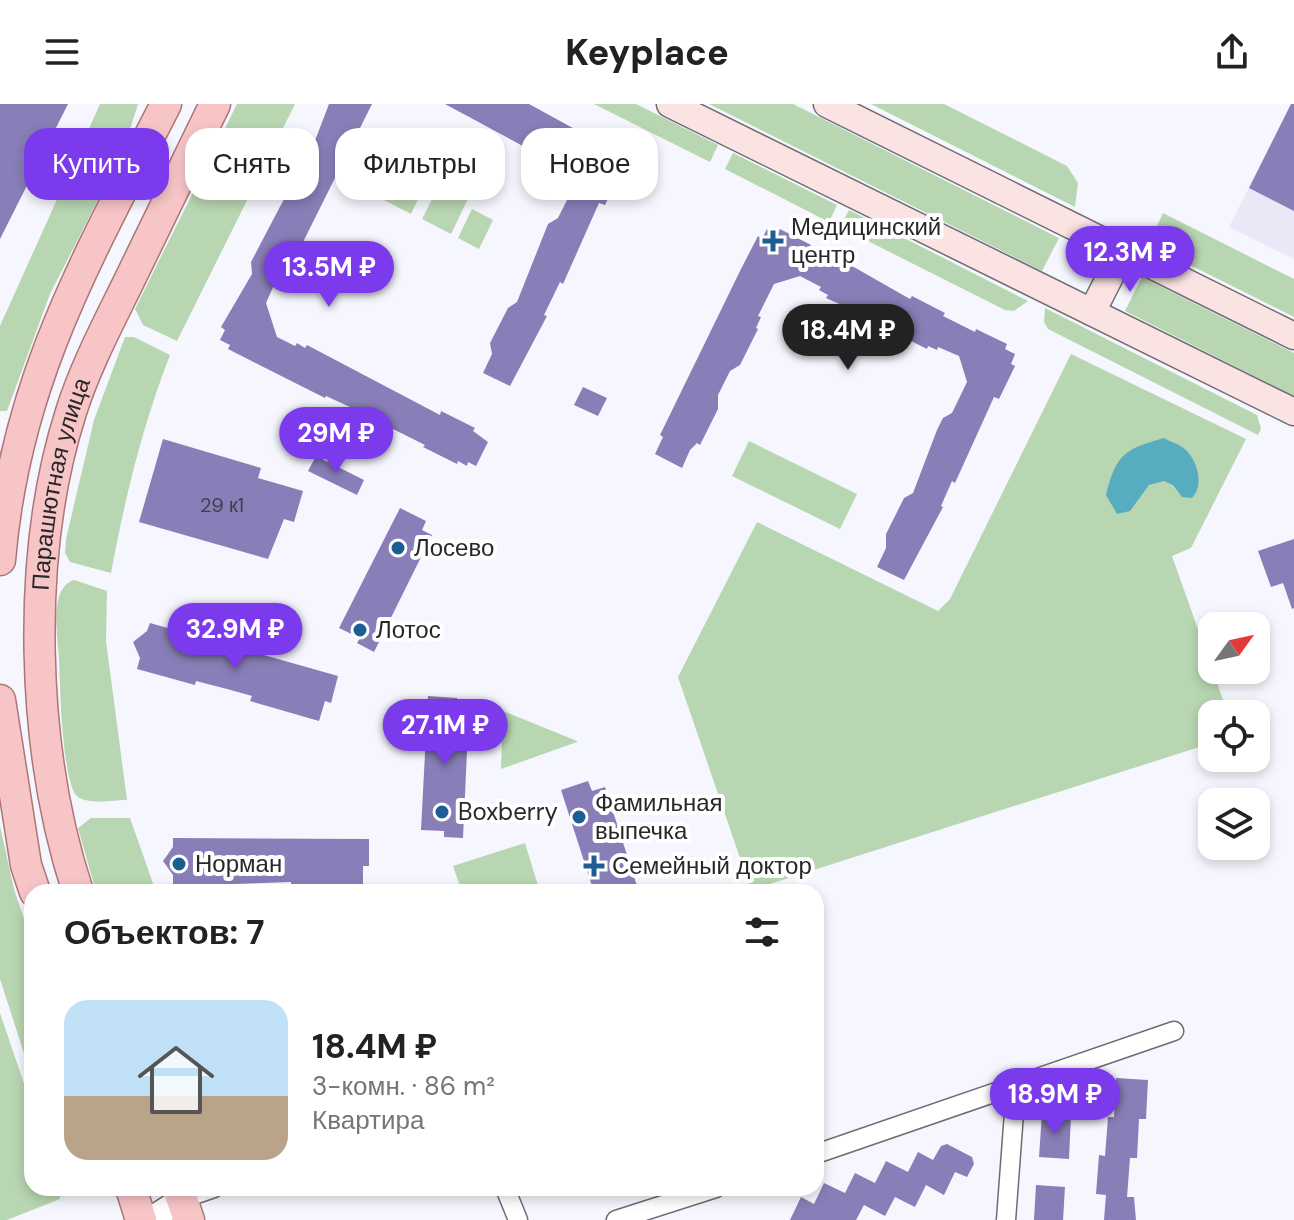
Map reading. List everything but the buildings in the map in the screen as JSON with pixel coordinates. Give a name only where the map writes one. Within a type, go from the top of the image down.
[{"type":"main road","name":"Парашютная улица","points":[[0,560],[4,507],[23,419],[47,347],[68,297],[166,104]]},
{"type":"main road","name":"Парашютная улица","points":[[75,884],[67,858],[41,709],[39,618],[50,507],[71,412],[111,318],[215,104]]},
{"type":"main road","points":[[670,104],[1294,412]]},
{"type":"main road","points":[[827,104],[1294,336]]},
{"type":"main road","points":[[1092,312],[1122,253]]},
{"type":"main road","points":[[0,700],[26,865],[32,884]]},
{"type":"main road","points":[[134,1196],[141,1220]]},
{"type":"street","points":[[824,1151],[1174,1031]]},
{"type":"street","points":[[1006,1220],[1016,1086]]},
{"type":"street","points":[[508,1196],[518,1220]]},
{"type":"street","points":[[616,1220],[691,1196]]},
{"type":"street","points":[[150,1220],[183,1202]]},
{"type":"shaded area","points":[[1291,104],[1294,104],[1294,259],[1229,227]]},
{"type":"green space","points":[[100,104],[138,104],[130,128],[89,128]]},
{"type":"green space","points":[[237,104],[295,104],[283,128],[225,128]]},
{"type":"green space","points":[[594,104],[636,104],[718,145],[710,162],[658,136],[658,128],[642,128]]},
{"type":"green space","points":[[709,104],[793,104],[1059,238],[1042,271]]},
{"type":"green space","points":[[871,104],[944,104],[1067,166],[1078,183],[1075,207]]},
{"type":"green space","points":[[733,153],[837,205],[829,222],[725,169]]},
{"type":"green space","points":[[57,200],[98,200],[50,294],[7,411],[0,411],[0,326]]},
{"type":"green space","points":[[189,200],[247,200],[177,341],[143,325],[135,309]]},
{"type":"green space","points":[[384,200],[418,200],[411,214]]},
{"type":"green space","points":[[432,200],[467,200],[451,234],[422,219]]},
{"type":"green space","points":[[472,209],[493,220],[479,249],[458,238]]},
{"type":"green space","points":[[849,210],[1028,301],[1014,311],[1005,310],[840,227]]},
{"type":"green space","points":[[1163,213],[1294,279],[1294,317],[1168,254],[1155,230]]},
{"type":"green space","points":[[1142,277],[1294,353],[1294,396],[1125,311]]},
{"type":"green space","points":[[1045,308],[1257,415],[1261,429],[1258,435],[1048,329],[1044,322]]},
{"type":"green space","points":[[125,337],[134,337],[170,355],[135,463],[111,573],[70,562],[65,553],[94,420]]},
{"type":"green space","points":[[1071,354],[1246,439],[1191,548],[1172,556],[1198,629],[1198,684],[1217,684],[1223,700],[1198,700],[1198,747],[770,884],[749,884],[678,677],[757,522],[938,611],[950,599]]},
{"type":"green space","points":[[749,441],[857,494],[840,529],[732,476]]},
{"type":"green space","points":[[74,580],[107,591],[106,641],[127,800],[95,801],[78,797],[68,774],[56,615],[61,593]]},
{"type":"green space","points":[[503,711],[577,741],[577,742],[501,769]]},
{"type":"green space","points":[[91,818],[130,818],[153,884],[94,884],[78,828]]},
{"type":"green space","points":[[0,826],[24,919],[24,1053],[0,979]]},
{"type":"green space","points":[[525,843],[538,884],[459,884],[453,866]]},
{"type":"green space","points":[[0,1013],[24,1084],[24,1196],[60,1196],[60,1199],[0,1220]]},
{"type":"water","points":[[1164,438],[1182,447],[1191,456],[1199,481],[1196,493],[1192,498],[1182,497],[1173,485],[1164,481],[1149,485],[1130,511],[1117,514],[1106,495],[1118,462],[1131,450]]},
{"type":"place","name":"Медицинский центр","points":[[773,241]]},
{"type":"place","name":"Лосево","points":[[398,548]]},
{"type":"place","name":"Лотос","points":[[360,630]]},
{"type":"place","name":"Boxberry","points":[[442,812]]},
{"type":"place","name":"Фамильная выпечка","points":[[579,817]]},
{"type":"place","name":"Норман","points":[[179,864]]},
{"type":"place","name":"Семейный доктор","points":[[594,866]]}]
